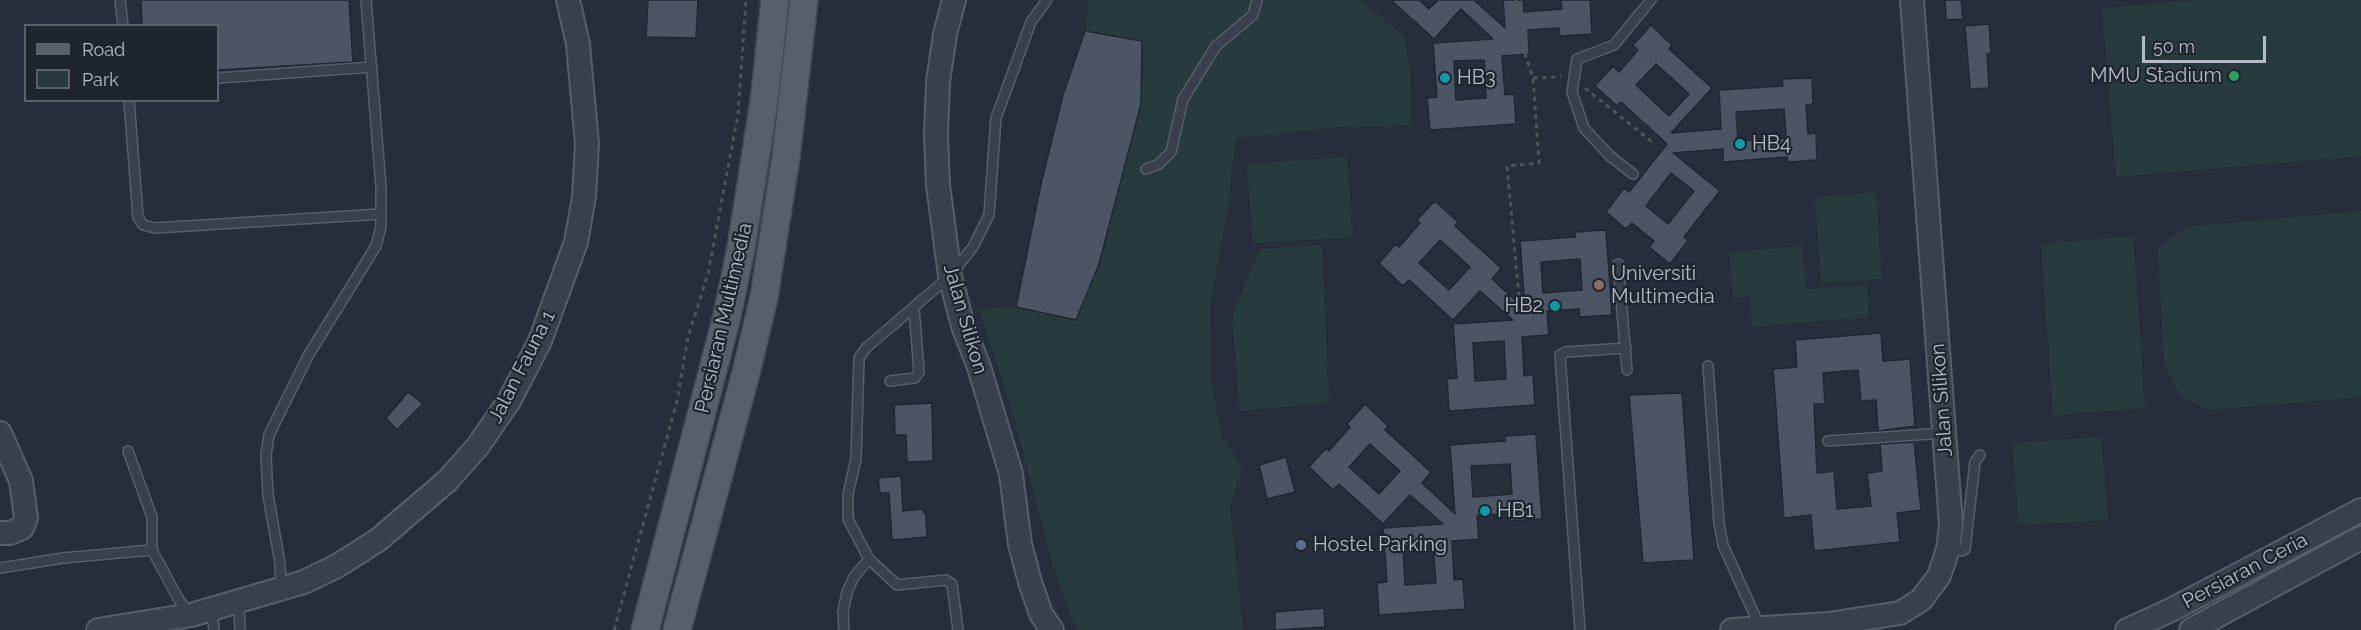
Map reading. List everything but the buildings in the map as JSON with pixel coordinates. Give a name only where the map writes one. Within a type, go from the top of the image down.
[{"type":"main road","name":"Persiaran Multimedia","points":[[645,630],[727,316],[741,248],[764,102],[775,0]]},
{"type":"main road","name":"Persiaran Multimedia","points":[[677,630],[764,297],[786,157],[804,0]]},
{"type":"street","name":"Jalan Fauna 1","points":[[98,630],[206,618],[239,602],[304,582],[337,566],[378,540],[447,481],[478,446],[509,401],[540,341],[576,242],[584,197],[587,144],[578,44],[568,0]]},
{"type":"street","name":"Jalan Silikon","points":[[954,0],[945,34],[938,82],[936,134],[938,185],[950,276],[963,326],[979,367],[1011,474],[1020,544],[1030,582],[1041,614],[1052,630]]},
{"type":"street","name":"Jalan Silikon","points":[[1732,630],[1828,624],[1900,613],[1920,600],[1939,576],[1948,549],[1951,525],[1912,0]]},
{"type":"street","points":[[0,433],[21,481],[26,518],[22,528],[10,533],[0,533]]},
{"type":"street","name":"Persiaran Ceria","points":[[2127,630],[2171,610],[2361,510]]},
{"type":"street","name":"Persiaran Ceria","points":[[2191,630],[2361,538]]},
{"type":"lane","points":[[120,0],[123,24]]},
{"type":"lane","points":[[281,589],[280,563],[268,495],[266,455],[269,435],[308,356],[376,246],[381,227],[366,0]]},
{"type":"lane","points":[[958,630],[952,584],[946,580],[897,585],[869,559],[848,519],[848,494],[856,459],[859,358],[866,348],[950,276],[973,247],[989,215],[996,118],[1031,22],[1047,0]]},
{"type":"lane","points":[[1146,169],[1159,164],[1171,152],[1183,99],[1216,46],[1253,15],[1257,0]]},
{"type":"lane","points":[[1632,174],[1610,156],[1584,128],[1572,92],[1577,59],[1614,45],[1651,0]]},
{"type":"lane","points":[[219,78],[372,67]]},
{"type":"lane","points":[[129,102],[138,217],[143,225],[155,228],[381,214]]},
{"type":"lane","points":[[1618,264],[1627,370]]},
{"type":"lane","points":[[890,381],[915,378],[920,372],[914,307]]},
{"type":"lane","points":[[1580,630],[1560,355],[1566,352],[1626,348]]},
{"type":"lane","points":[[1708,366],[1723,545],[1760,627]]},
{"type":"lane","points":[[1828,441],[1944,433]]},
{"type":"lane","points":[[128,451],[152,517],[152,550],[179,600],[206,618]]},
{"type":"lane","points":[[1948,549],[1962,551],[1965,549],[1975,462],[1980,455]]},
{"type":"lane","points":[[0,567],[63,558],[152,550]]},
{"type":"lane","points":[[844,630],[843,611],[847,592],[854,577],[869,559]]},
{"type":"lane","points":[[239,602],[240,630]]},
{"type":"path","points":[[614,630],[677,401],[688,337],[708,274],[738,114],[746,0]]},
{"type":"path","points":[[1516,0],[1521,42],[1533,78],[1539,163],[1507,166],[1519,297]]},
{"type":"path","points":[[1533,78],[1570,76],[1652,142]]},
{"type":"green space","points":[[1089,0],[1361,0],[1404,37],[1410,71],[1411,125],[1338,127],[1236,138],[1227,213],[1210,303],[1211,382],[1222,438],[1242,466],[1230,508],[1243,630],[1077,630],[1056,576],[1013,415],[979,309],[1016,307],[1076,320],[1099,264],[1141,104],[1141,41],[1085,31]]},
{"type":"green space","name":"MMU Stadium","points":[[2197,0],[2361,0],[2361,156],[2116,177],[2102,8]]},
{"type":"green space","points":[[1347,157],[1353,237],[1253,243],[1247,164]]},
{"type":"green space","points":[[1876,193],[1882,279],[1821,283],[1815,197]]},
{"type":"green space","points":[[2361,211],[2361,397],[2209,410],[2181,396],[2164,365],[2158,248],[2185,227]]},
{"type":"green space","points":[[2133,236],[2145,408],[2053,415],[2041,244]]},
{"type":"green space","points":[[1322,245],[1329,403],[1240,411],[1232,315],[1260,249]]},
{"type":"green space","points":[[1802,246],[1806,289],[1867,285],[1869,317],[1752,327],[1750,297],[1733,298],[1729,252]]},
{"type":"green space","points":[[2101,437],[2108,520],[2018,525],[2013,443]]},
{"type":"place","name":"MMU Stadium","points":[[2234,76]]},
{"type":"place","name":"HB3","points":[[1445,78]]},
{"type":"place","name":"HB4","points":[[1740,144]]},
{"type":"place","name":"Universiti Multimedia","points":[[1599,285]]},
{"type":"place","name":"HB2","points":[[1555,306]]},
{"type":"place","name":"HB1","points":[[1485,511]]},
{"type":"place","name":"Hostel Parking","points":[[1301,545]]}]
